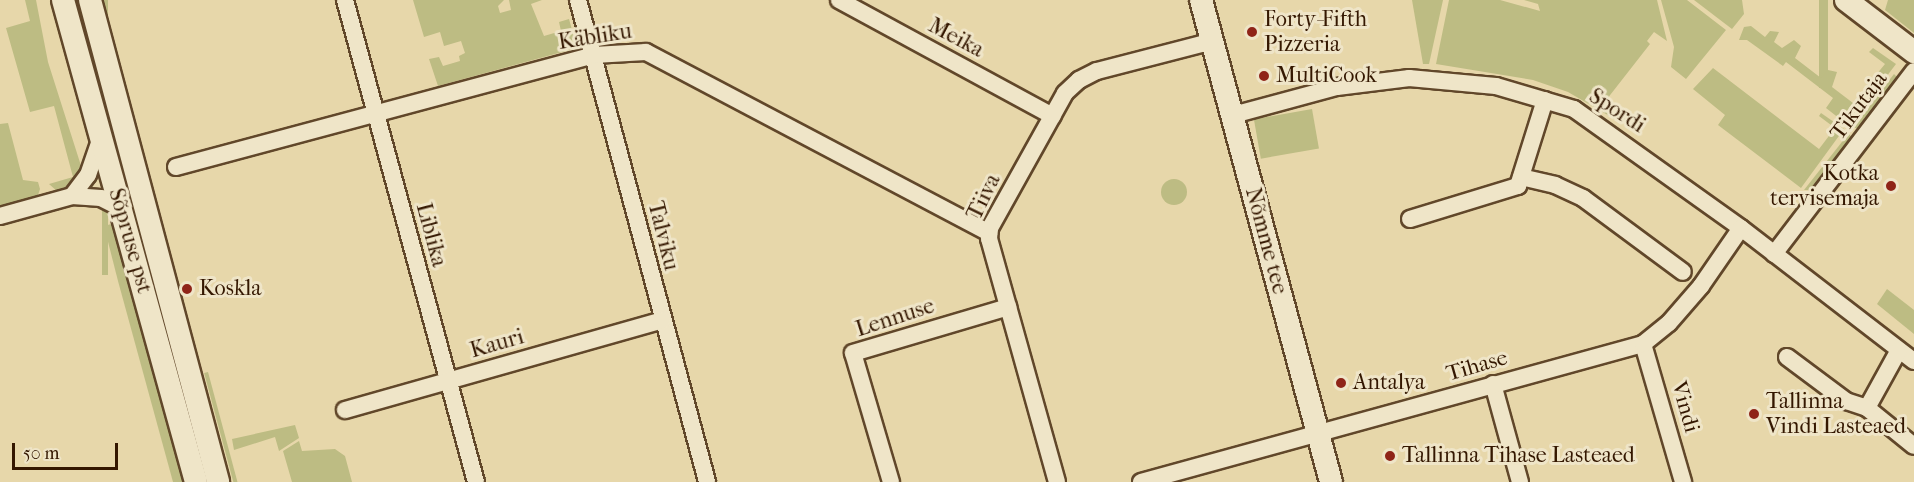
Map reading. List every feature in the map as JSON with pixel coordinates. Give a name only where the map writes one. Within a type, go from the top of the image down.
[{"type":"main road","name":"Sõpruse pst","points":[[63,0],[100,140],[123,209],[196,482]]},
{"type":"main road","name":"Sõpruse pst","points":[[90,0],[218,482]]},
{"type":"main road","name":"Nõmme tee","points":[[1201,0],[1331,482]]},
{"type":"main road","points":[[1846,0],[1914,52]]},
{"type":"street","name":"Liblika","points":[[345,0],[373,112],[476,482]]},
{"type":"street","name":"Talviku","points":[[578,0],[662,321],[707,482]]},
{"type":"street","name":"Meika","points":[[839,0],[1053,116]]},
{"type":"street","name":"Tiiva","points":[[1057,482],[989,233],[1065,93],[1097,71],[1213,42]]},
{"type":"street","name":"Käbliku","points":[[176,167],[373,112],[594,56],[653,54],[989,233]]},
{"type":"street","name":"Tikutaja","points":[[1774,254],[1914,71]]},
{"type":"street","name":"Spordi","points":[[1233,115],[1337,87],[1409,78],[1496,86],[1574,109],[1624,141],[1914,361]]},
{"type":"street","points":[[1410,219],[1518,186],[1545,100]]},
{"type":"street","points":[[72,196],[88,175],[100,140]]},
{"type":"street","points":[[1521,177],[1555,185],[1583,198],[1683,272]]},
{"type":"street","points":[[0,216],[72,196],[101,198],[123,209]]},
{"type":"street","name":"Tihase","points":[[1142,482],[1643,344],[1670,322],[1701,286],[1741,228]]},
{"type":"street","name":"Lennuse","points":[[891,482],[853,353],[1008,307]]},
{"type":"street","name":"Kauri","points":[[345,410],[662,321]]},
{"type":"street","name":"Vindi","points":[[1643,344],[1683,482]]},
{"type":"street","points":[[1867,408],[1899,350]]},
{"type":"street","points":[[1787,357],[1846,401],[1867,408],[1914,446]]},
{"type":"street","points":[[1493,384],[1520,482]]},
{"type":"shaded area","points":[[25,0],[36,0],[48,62],[83,172],[72,186],[58,192],[49,184],[73,177],[54,106],[30,112],[6,28],[30,21]]},
{"type":"shaded area","points":[[102,0],[108,0],[108,275],[102,275]]},
{"type":"shaded area","points":[[413,0],[504,0],[498,6],[500,13],[511,10],[509,0],[542,0],[531,4],[544,36],[561,31],[559,22],[569,19],[577,48],[438,86],[429,59],[439,57],[443,66],[460,61],[459,56],[465,53],[461,41],[444,46],[440,32],[424,37]]},
{"type":"shaded area","points":[[1412,0],[1443,0],[1429,64],[1423,64]]},
{"type":"shaded area","points":[[1449,0],[1500,0],[1540,11],[1538,4],[1524,0],[1657,0],[1667,41],[1654,32],[1647,41],[1650,44],[1607,99],[1636,122],[1632,126],[1618,121],[1568,92],[1533,80],[1436,64]]},
{"type":"shaded area","points":[[1661,0],[1687,0],[1726,30],[1686,79],[1671,67],[1674,47]]},
{"type":"shaded area","points":[[1694,0],[1742,0],[1744,14],[1732,29]]},
{"type":"shaded area","points":[[1819,0],[1828,0],[1828,88],[1819,88]]},
{"type":"shaded area","points":[[1888,0],[1914,0],[1914,33],[1885,10]]},
{"type":"shaded area","points":[[1751,26],[1765,37],[1770,31],[1779,32],[1774,42],[1782,48],[1794,40],[1801,46],[1795,58],[1821,78],[1828,70],[1837,72],[1832,87],[1853,103],[1885,64],[1869,52],[1873,48],[1896,64],[1849,126],[1826,108],[1833,98],[1786,62],[1783,66],[1747,40],[1739,40],[1744,27]]},
{"type":"shaded area","points":[[1713,68],[1819,149],[1835,128],[1819,116],[1821,113],[1844,129],[1801,188],[1718,125],[1725,115],[1693,89]]},
{"type":"shaded area","points":[[1894,74],[1898,78],[1861,128],[1852,128]]},
{"type":"shaded area","points":[[1312,109],[1319,148],[1261,159],[1254,119]]},
{"type":"shaded area","points":[[8,123],[23,180],[38,182],[40,189],[37,198],[0,209],[0,124]]},
{"type":"shaded area","points":[[1849,133],[1852,139],[1813,190],[1804,190]]},
{"type":"shaded area","points":[[1174,179],[1183,183],[1187,192],[1183,201],[1174,205],[1165,201],[1161,192],[1165,183]]},
{"type":"shaded area","points":[[115,223],[185,482],[173,482],[118,281],[104,226]]},
{"type":"shaded area","points":[[1887,289],[1914,310],[1914,334],[1877,304]]},
{"type":"shaded area","points":[[208,372],[237,482],[233,482],[204,373]]},
{"type":"shaded area","points":[[295,425],[299,438],[279,451],[275,437],[234,450],[232,439]]},
{"type":"shaded area","points":[[299,441],[302,451],[335,449],[345,456],[352,482],[292,482],[283,451]]},
{"type":"place","name":"Forty-Fifth Pizzeria","points":[[1252,32]]},
{"type":"place","name":"MultiCook","points":[[1264,76]]},
{"type":"place","name":"Kotka tervisemaja","points":[[1891,186]]},
{"type":"place","name":"Koskla","points":[[187,289]]},
{"type":"place","name":"Antalya","points":[[1341,383]]},
{"type":"place","name":"Tallinna Vindi Lasteaed","points":[[1754,414]]},
{"type":"place","name":"Tallinna Tihase Lasteaed","points":[[1390,456]]}]
